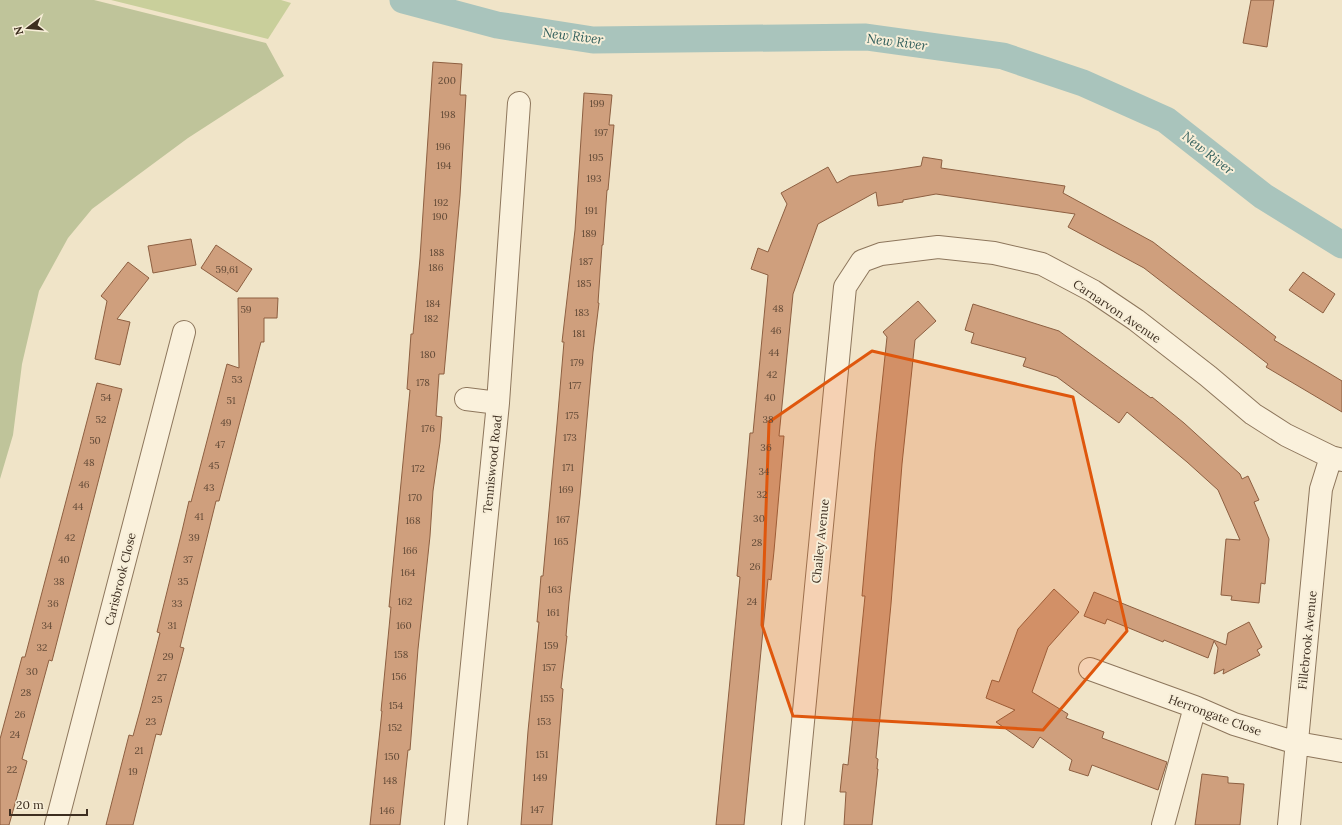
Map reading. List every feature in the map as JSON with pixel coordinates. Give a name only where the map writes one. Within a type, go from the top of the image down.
[{"type":"street","name":"Tenniswood Road","points":[[456,825],[498,403],[520,103]]},
{"type":"street","name":"Carnarvon Avenue","points":[[862,262],[881,254],[938,247],[994,254],[1042,264],[1093,291],[1136,320],[1208,376],[1253,414],[1286,435],[1337,459]]},
{"type":"street","name":"Chailey Avenue","points":[[793,825],[845,287],[862,262]]},
{"type":"street","name":"Carisbrook Close","points":[[56,825],[184,332]]},
{"type":"street","points":[[466,399],[498,403]]},
{"type":"street","name":"Fillebrook Avenue","points":[[1289,825],[1321,489],[1337,459]]},
{"type":"street","name":"Herrongate Close","points":[[1090,669],[1195,707],[1234,724],[1297,744],[1342,751]]},
{"type":"street","points":[[1163,825],[1195,707]]},
{"type":"highlighted area","points":[[872,351],[1073,397],[1127,631],[1043,730],[793,716],[762,625],[769,422]]},
{"type":"green space","points":[[0,0],[94,0],[266,43],[284,76],[188,138],[92,209],[68,238],[39,291],[22,364],[13,435],[0,479]]},
{"type":"green space","points":[[111,0],[281,0],[291,3],[268,39]]},
{"type":"building","points":[[1251,0],[1274,0],[1267,47],[1243,43]]},
{"type":"building","points":[[433,62],[462,64],[460,95],[466,95],[460,196],[444,374],[439,374],[436,416],[442,417],[440,442],[433,491],[410,750],[408,750],[400,825],[370,825],[382,711],[391,607],[389,607],[410,390],[407,389],[411,334],[413,334],[420,258]]},
{"type":"building","points":[[584,93],[612,95],[609,125],[614,125],[602,245],[599,303],[561,688],[563,689],[552,825],[521,825],[528,731],[539,622],[537,622],[541,576],[543,576],[564,342],[562,342],[575,230]]},
{"type":"building","points":[[923,157],[942,160],[941,168],[1065,186],[1063,193],[1153,242],[1276,337],[1274,340],[1342,381],[1342,412],[1266,367],[1268,364],[1144,268],[1068,227],[1075,214],[936,194],[878,206],[876,192],[818,224],[793,294],[779,436],[784,436],[774,551],[771,580],[768,579],[744,825],[716,825],[740,577],[737,576],[750,433],[753,433],[768,275],[751,269],[758,248],[768,252],[787,204],[781,193],[828,167],[837,183],[850,176],[921,166]]},
{"type":"building","points":[[191,239],[196,265],[153,273],[148,246]]},
{"type":"building","points":[[216,245],[252,269],[237,292],[201,268]]},
{"type":"building","points":[[128,262],[149,278],[117,319],[130,322],[120,365],[95,359],[107,301],[101,296]]},
{"type":"building","points":[[1303,272],[1335,294],[1323,313],[1289,290]]},
{"type":"building","points":[[238,298],[278,298],[277,318],[264,318],[264,342],[261,342],[219,501],[216,501],[180,647],[184,648],[161,735],[156,734],[133,825],[106,825],[129,735],[133,736],[141,707],[160,633],[157,632],[189,501],[191,502],[227,364],[239,368]]},
{"type":"building","points":[[918,301],[936,321],[915,340],[902,464],[891,604],[876,758],[878,759],[878,769],[872,825],[844,825],[846,792],[840,792],[843,764],[848,765],[865,596],[862,596],[887,337],[883,332]]},
{"type":"building","points":[[973,304],[1059,331],[1151,398],[1152,397],[1184,423],[1240,474],[1242,479],[1248,476],[1259,500],[1254,502],[1269,539],[1265,584],[1261,583],[1259,603],[1231,600],[1232,596],[1221,595],[1226,539],[1240,540],[1218,490],[1127,412],[1119,423],[1057,377],[1023,366],[1026,358],[971,343],[974,333],[965,330]]},
{"type":"building","points":[[97,383],[122,389],[52,661],[49,660],[22,759],[27,761],[9,825],[0,825],[0,739],[22,657],[25,657]]},
{"type":"building","points":[[1054,589],[1079,612],[1048,647],[1032,692],[1068,714],[1066,718],[1104,732],[1102,738],[1167,762],[1158,790],[1092,765],[1088,776],[1069,770],[1072,760],[1040,737],[1033,748],[996,722],[1015,710],[986,698],[992,680],[999,682],[1018,629]]},
{"type":"building","points":[[1094,592],[1226,645],[1228,633],[1249,622],[1262,647],[1257,650],[1260,655],[1223,674],[1224,669],[1214,674],[1218,648],[1214,641],[1208,658],[1164,640],[1163,642],[1107,619],[1105,624],[1084,616]]},
{"type":"building","points":[[1202,774],[1228,777],[1228,783],[1244,784],[1240,825],[1195,825]]},
{"type":"waterway","name":"New River","points":[[403,0],[497,25],[593,40],[866,37],[1003,56],[1083,83],[1166,120],[1263,196],[1342,245]]}]
